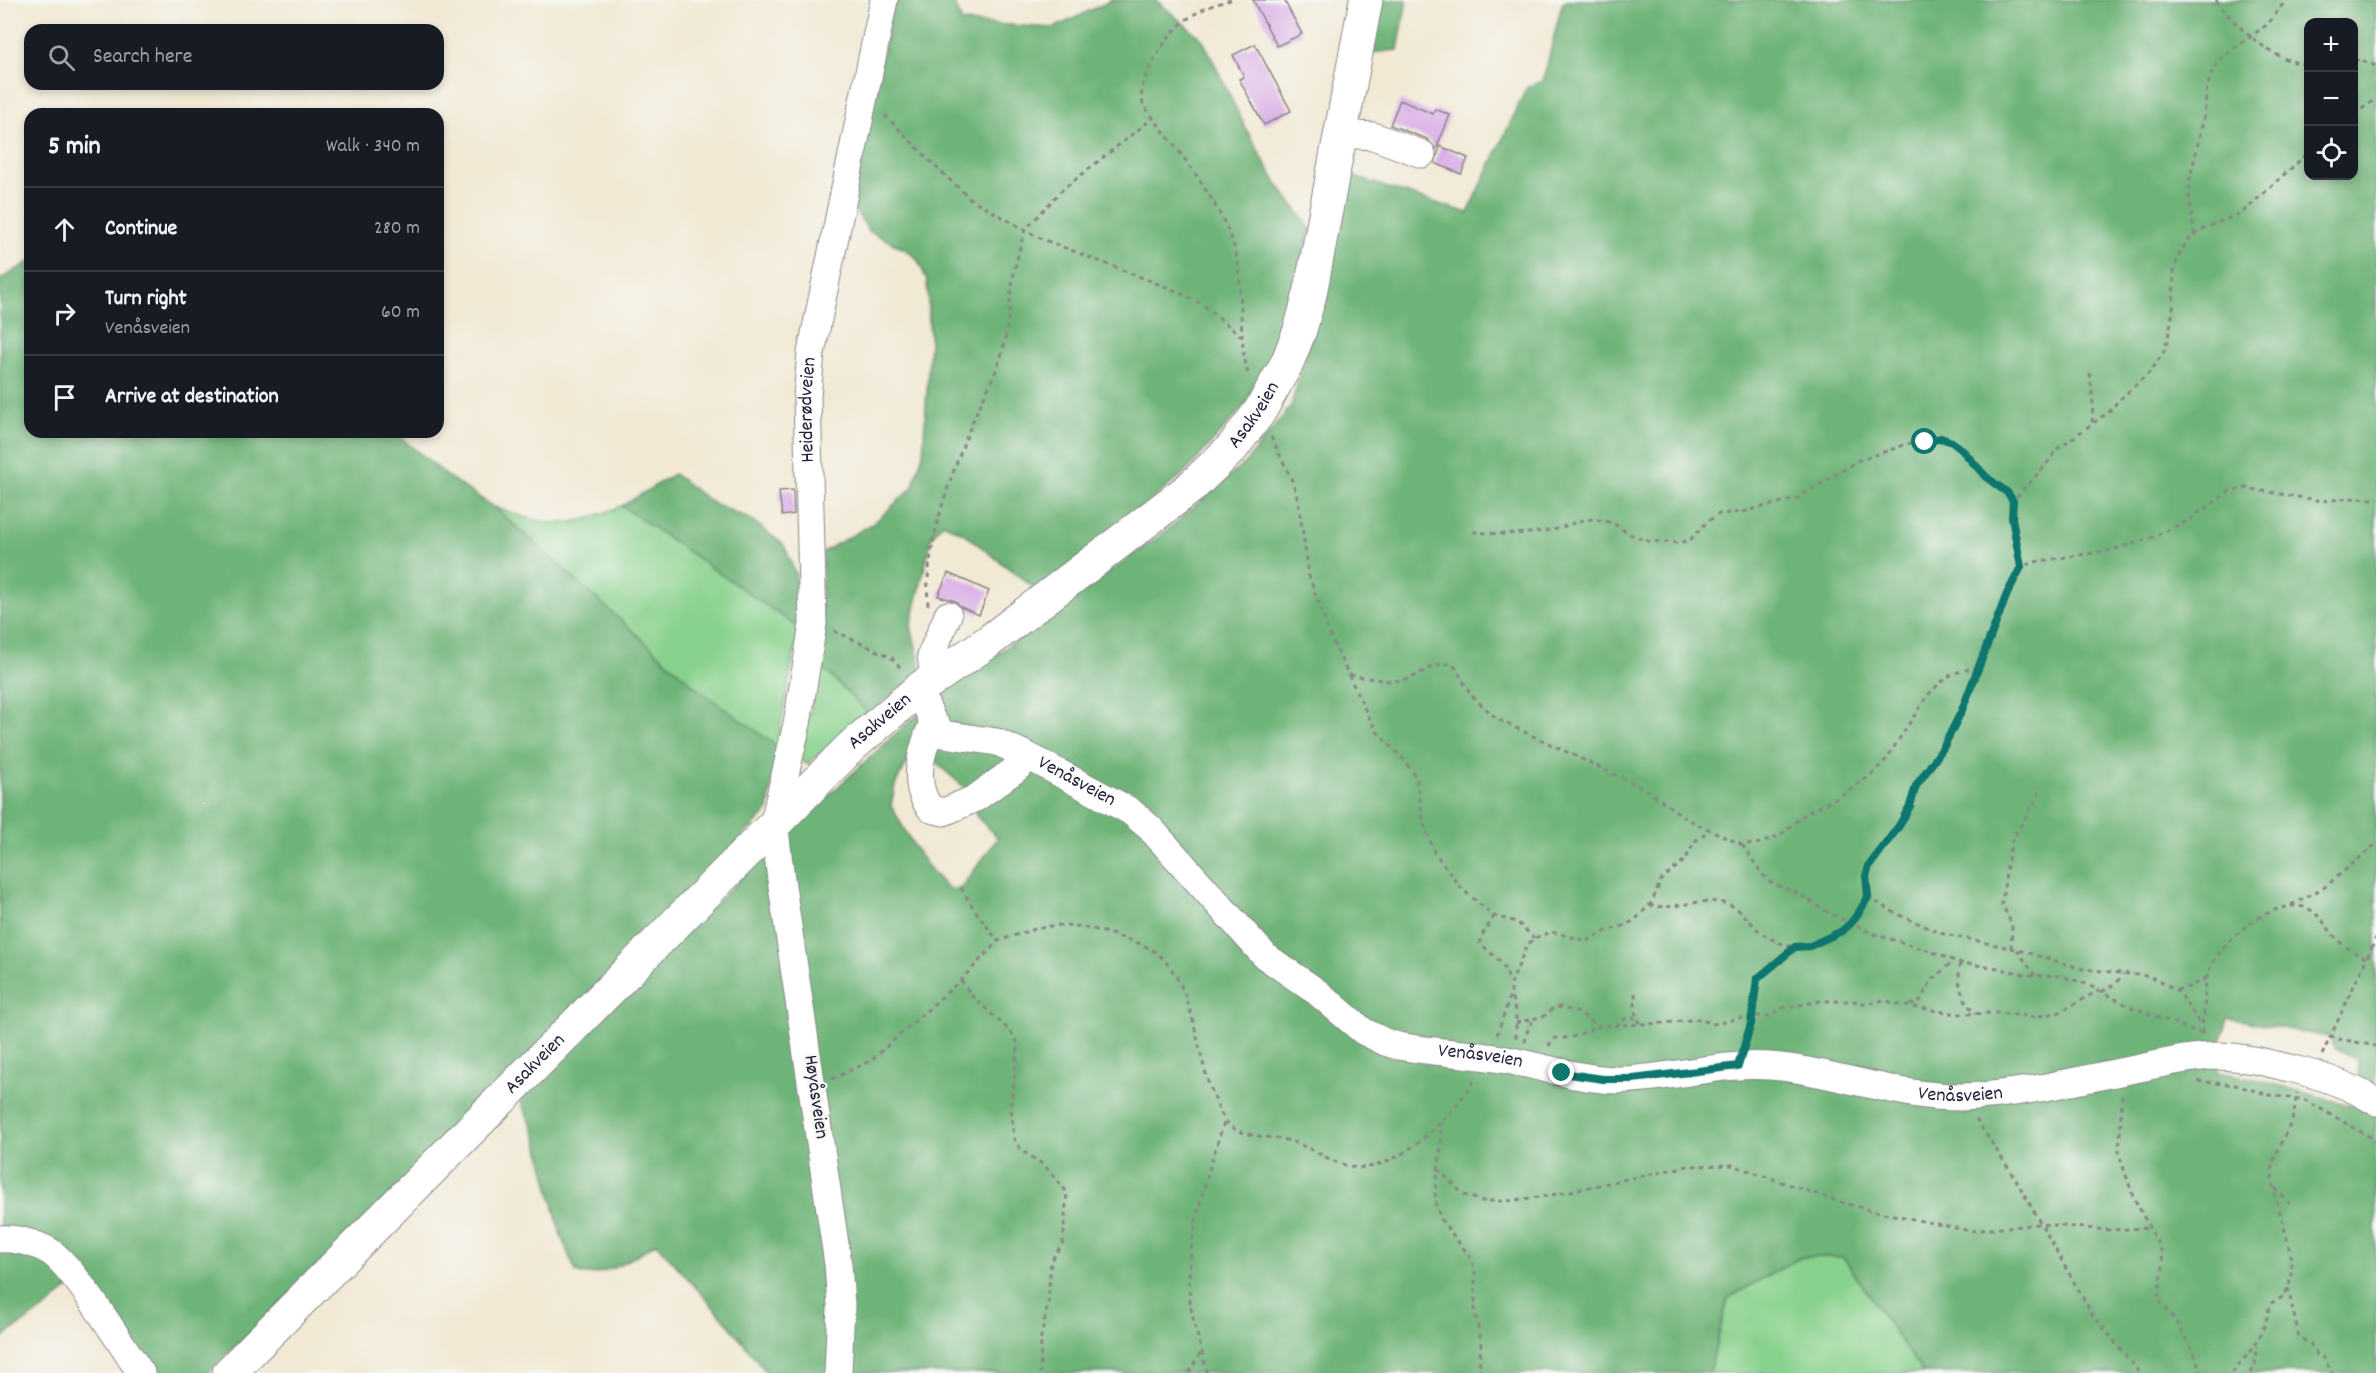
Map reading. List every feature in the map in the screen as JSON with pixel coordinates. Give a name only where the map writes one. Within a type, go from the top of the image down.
[{"type":"main road","name":"Asakveien","points":[[229,1373],[852,746],[927,684],[988,642],[1190,488],[1232,448],[1260,411],[1287,363],[1300,330],[1318,256],[1366,0]]},
{"type":"street","name":"Heiderødveien","points":[[774,822],[797,724],[813,624],[807,398],[811,353],[884,0]]},
{"type":"street","points":[[1340,134],[1373,136],[1422,154]]},
{"type":"street","points":[[938,613],[927,684],[933,722],[922,750],[919,770],[925,802],[931,809],[944,812],[976,798],[1020,766],[1026,755]]},
{"type":"street","name":"Venåsveien","points":[[933,722],[943,734],[997,742],[1026,755],[1130,811],[1150,828],[1265,956],[1317,992],[1364,1031],[1384,1042],[1398,1046],[1494,1058],[1562,1073],[1617,1080],[1738,1066],[1794,1068],[1914,1093],[1964,1096],[2025,1091],[2163,1063],[2206,1045],[2352,1087],[2376,1102]]},
{"type":"street","name":"Høyåsveien","points":[[774,822],[838,1264],[841,1305],[838,1373]]},
{"type":"street","points":[[0,1239],[8,1238],[50,1251],[72,1275],[141,1373]]},
{"type":"path","points":[[1231,0],[1212,5],[1189,18],[1165,39],[1142,86],[1142,101],[1190,166],[1232,240],[1239,269],[1242,337],[1248,372],[1260,411],[1291,478],[1302,521],[1309,576],[1331,638],[1370,720],[1416,777],[1424,824],[1434,852],[1463,890],[1494,916],[1517,922],[1534,938]]},
{"type":"path","points":[[2216,0],[2230,20],[2252,37],[2278,55],[2293,62],[2304,63]]},
{"type":"path","points":[[2194,235],[2189,194],[2190,179],[2204,117],[2207,87],[2213,70],[2222,57],[2268,24],[2286,0]]},
{"type":"path","points":[[2358,60],[2376,66]]},
{"type":"path","points":[[866,86],[886,116],[971,199],[1042,239],[1174,290],[1202,304],[1242,337]]},
{"type":"path","points":[[2358,111],[2376,99]]},
{"type":"path","points":[[938,613],[930,569],[942,508],[971,426],[1000,360],[1008,324],[1017,257],[1025,230],[1062,190],[1153,118]]},
{"type":"path","points":[[1649,905],[1662,907],[1705,901],[1721,902],[1738,909],[1764,934],[1782,944],[1795,947],[1818,944],[1851,923],[1868,897],[1866,876],[1869,866],[1899,826],[1910,806],[1916,786],[1943,748],[1962,710],[2007,594],[2021,567],[2012,518],[2013,501],[2057,449],[2110,411],[2117,402],[2149,375],[2164,351],[2172,311],[2174,271],[2178,257],[2194,235],[2243,212],[2304,157]]},
{"type":"path","points":[[2090,373],[2094,416],[2092,425]]},
{"type":"path","points":[[1473,532],[1529,533],[1557,529],[1582,520],[1595,519],[1613,523],[1629,534],[1648,541],[1679,543],[1690,540],[1708,521],[1719,514],[1743,513],[1798,498],[1857,461],[1873,458],[1913,442],[1941,438],[1958,446],[1986,477],[2008,493],[2013,501]]},
{"type":"path","points":[[2021,567],[2034,562],[2112,550],[2153,537],[2189,520],[2230,491],[2246,488],[2322,501],[2352,498],[2376,499]]},
{"type":"path","points":[[2008,493],[2019,492]]},
{"type":"path","points":[[813,624],[848,636],[891,657],[927,684]]},
{"type":"path","points":[[1349,675],[1398,681],[1412,678],[1434,665],[1445,662],[1454,664],[1472,694],[1497,719],[1647,790],[1687,819],[1742,845],[1770,882],[1799,894],[1827,912],[1886,939],[1930,951],[1960,963],[2035,975],[2061,976],[2086,984],[2206,1045]]},
{"type":"path","points":[[1742,845],[1770,841],[1806,813],[1838,798],[1871,775],[1885,761],[1927,696],[1952,674],[1978,666]]},
{"type":"path","points":[[2035,975],[2013,949],[2012,925],[2002,904],[2012,840],[2038,797],[2039,786]]},
{"type":"path","points":[[1494,1058],[1515,1049],[1516,1023],[1511,984],[1523,953],[1534,938],[1552,932],[1587,941],[1606,931],[1629,924],[1649,905],[1661,880],[1685,860],[1695,841],[1710,830]]},
{"type":"path","points":[[2200,1026],[2204,1013],[2203,997],[2212,963],[2235,936],[2264,915],[2289,906],[2325,887],[2376,844]]},
{"type":"path","points":[[961,888],[998,941]]},
{"type":"path","points":[[1868,897],[1897,914],[1940,933],[2013,949],[2083,969],[2147,976],[2167,984],[2185,998],[2200,1026],[2206,1045]]},
{"type":"path","points":[[2289,906],[2303,906],[2310,909],[2322,919],[2340,942],[2355,954],[2366,958]]},
{"type":"path","points":[[1494,916],[1481,937],[1480,943],[1502,963],[1511,984]]},
{"type":"path","points":[[813,1087],[870,1061],[961,980],[998,941],[1038,927],[1059,923],[1104,932],[1153,950],[1170,965],[1183,989],[1199,1054],[1217,1105],[1225,1120],[1241,1131],[1288,1140],[1352,1167],[1364,1167],[1387,1161],[1419,1141],[1442,1121],[1494,1058],[1511,994]]},
{"type":"path","points":[[2332,1373],[2325,1358],[2317,1355],[2310,1344],[2299,1337],[2288,1288],[2290,1265],[2287,1234],[2274,1186],[2272,1169],[2291,1121],[2295,1099],[2309,1073],[2319,1062],[2376,938]]},
{"type":"path","points":[[1738,1066],[1751,1024],[1757,979],[1795,947]]},
{"type":"path","points":[[2370,952],[2376,954]]},
{"type":"path","points":[[1908,1005],[1920,1001],[1931,981],[1953,961]]},
{"type":"path","points":[[1960,963],[1959,979],[1962,995],[1976,1014]]},
{"type":"path","points":[[1544,1069],[1551,1041],[1556,1038],[1570,1038],[1599,1026],[1700,1019],[1713,1024],[1751,1016],[1771,1016],[1783,1008],[1808,1002],[1855,1001],[1868,1004],[1884,1000],[1957,1014],[1998,1013],[2028,1017],[2042,1016],[2060,1012],[2100,992],[2117,982],[2124,974]]},
{"type":"path","points":[[2177,990],[2189,987],[2207,977]]},
{"type":"path","points":[[961,980],[971,995],[1011,1032],[1018,1044],[1011,1106],[1014,1139],[1022,1151],[1044,1165],[1067,1192],[1063,1243],[1051,1261],[1048,1304],[1041,1337],[1040,1373]]},
{"type":"path","points":[[1635,993],[1636,1018],[1640,1024]]},
{"type":"path","points":[[1516,1023],[1544,1016],[1553,1008],[1559,1007],[1580,1013],[1599,1026]]},
{"type":"path","points":[[1617,1026],[1626,1018],[1636,1018]]},
{"type":"path","points":[[2329,1037],[2376,1046]]},
{"type":"path","points":[[2122,1090],[2119,1154],[2133,1196],[2163,1256],[2158,1299],[2175,1320],[2194,1352],[2201,1373]]},
{"type":"path","points":[[1964,1096],[1970,1111],[2015,1178],[2092,1314],[2140,1373]]},
{"type":"path","points":[[1207,1373],[1190,1301],[1190,1268],[1204,1190],[1225,1120]]},
{"type":"path","points":[[1442,1121],[1435,1192],[1442,1221],[1464,1247],[1475,1272],[1475,1312],[1481,1341],[1479,1373]]},
{"type":"path","points":[[1438,1169],[1464,1195],[1484,1200],[1507,1201],[1547,1197],[1688,1166],[1732,1165],[1834,1200],[1971,1231],[2040,1224],[2108,1230],[2149,1228]]},
{"type":"path","points":[[2274,1186],[2290,1204]]},
{"type":"path","points":[[2232,1373],[2256,1344],[2266,1325],[2270,1304],[2281,1298],[2288,1288]]},
{"type":"path","points":[[2251,1373],[2255,1364],[2256,1344]]},
{"type":"path","points":[[1189,1373],[1202,1350]]},
{"type":"green space","points":[[893,0],[952,0],[962,22],[1054,28],[1112,0],[1156,0],[1203,40],[1246,129],[1276,182],[1311,230],[1270,358],[1244,406],[1185,473],[1038,591],[963,533],[943,523],[932,536],[911,626],[922,673],[868,713],[819,664],[823,552],[874,523],[912,488],[923,454],[930,340],[927,280],[917,259],[906,250],[869,231],[853,207]]},
{"type":"green space","points":[[1379,0],[1407,0],[1398,50],[1370,53]]},
{"type":"green space","points":[[1567,0],[2376,0],[2376,1373],[1923,1373],[1843,1257],[1801,1257],[1728,1298],[1709,1373],[767,1373],[725,1320],[656,1243],[607,1271],[596,1274],[576,1272],[561,1236],[536,1135],[520,1100],[757,862],[906,724],[979,667],[1167,530],[1245,463],[1291,406],[1320,305],[1351,176],[1468,213],[1527,87],[1543,81],[1562,4]],"holes":[[[915,748],[922,750],[976,798],[976,816],[998,838],[961,888],[951,890],[932,872],[891,805],[895,785]],[[2228,1018],[2329,1037],[2335,1048],[2357,1059],[2360,1092],[2353,1106],[2247,1077],[2218,1072],[2218,1051]]]},
{"type":"green space","points":[[24,265],[24,438],[401,438],[451,479],[494,507],[700,691],[777,746],[768,811],[332,1253],[208,1373],[154,1373],[82,1276],[51,1304],[3,1337],[0,1345],[0,280]]},
{"type":"green space","points":[[674,474],[711,502],[750,519],[784,545],[796,575],[799,628],[622,506]]},
{"type":"green space","points":[[622,506],[799,628],[777,746],[700,691],[494,507],[537,520],[563,523],[586,519]]},
{"type":"green space","points":[[819,664],[868,713],[807,764],[801,760]]},
{"type":"green space","points":[[1801,1257],[1843,1257],[1923,1373],[1709,1373],[1728,1298]]},
{"type":"building","points":[[1253,0],[1284,0],[1302,34],[1277,46]]},
{"type":"building","points":[[1255,44],[1291,111],[1264,125],[1239,79],[1244,77],[1233,55]]},
{"type":"building","points":[[1400,100],[1433,114],[1435,109],[1450,115],[1436,149],[1427,139],[1390,125]]},
{"type":"building","points":[[1440,146],[1468,158],[1461,174],[1435,163]]},
{"type":"building","points":[[793,490],[794,514],[782,516],[779,491]]},
{"type":"building","points":[[948,573],[989,591],[979,615],[961,607],[955,601],[938,596]]},
{"type":"route","points":[[1562,1073],[1617,1080],[1738,1066],[1751,1024],[1757,979],[1782,955],[1795,947],[1818,944],[1842,931],[1851,923],[1866,902],[1869,891],[1866,876],[1869,866],[1899,826],[1910,806],[1916,786],[1943,748],[1962,710],[2007,594],[2021,567],[2012,518],[2013,501],[2008,493],[1986,477],[1952,442],[1941,438],[1925,442]]}]
